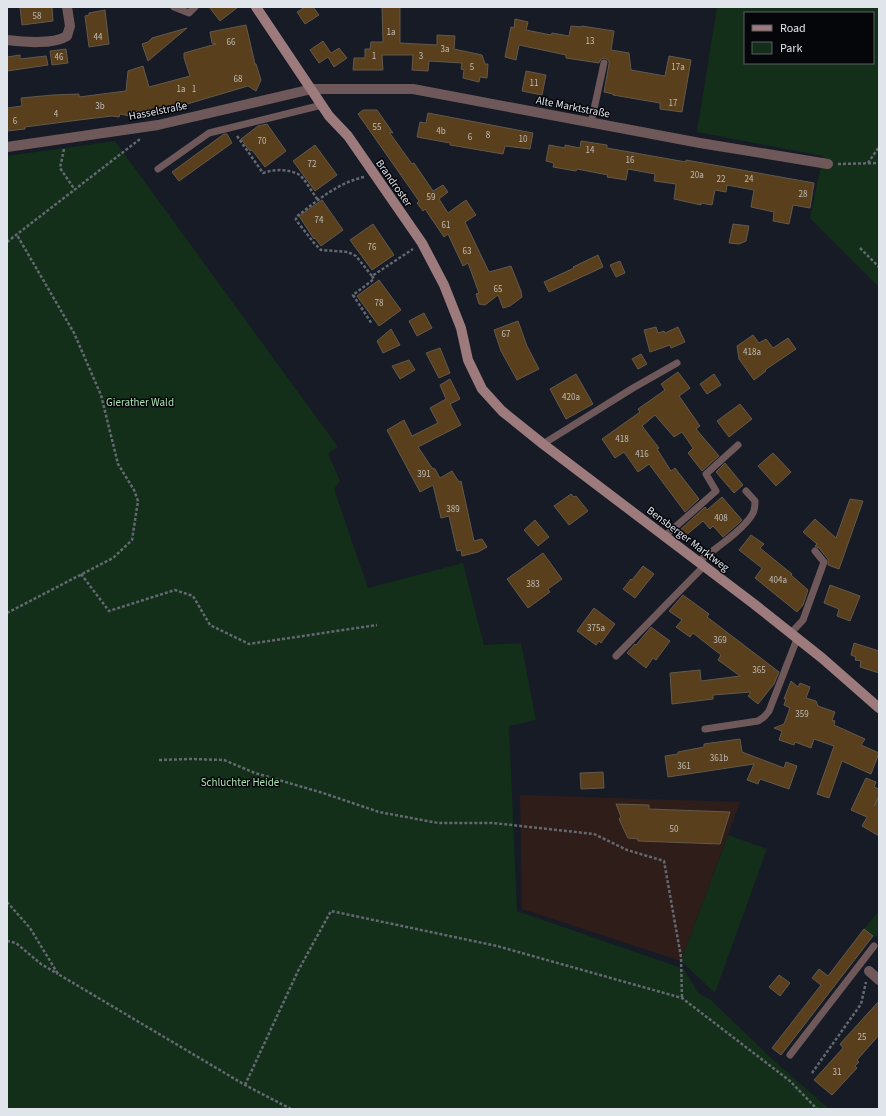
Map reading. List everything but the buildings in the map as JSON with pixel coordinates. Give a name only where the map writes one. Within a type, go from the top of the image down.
[{"type":"street","points":[[7,40],[27,42],[62,40],[68,36],[70,26],[67,7]]},
{"type":"street","name":"Brandroster","points":[[256,7],[329,116],[348,136],[422,243],[444,285],[461,328],[468,360],[482,389]]},
{"type":"street","name":"Alte Marktstraße","points":[[312,89],[412,89],[700,143],[828,164]]},
{"type":"street","name":"Hasselstraße","points":[[7,147],[158,126],[312,89]]},
{"type":"street","name":"Bensberger Marktweg","points":[[482,389],[502,411],[543,444],[794,636],[822,658],[879,708]]},
{"type":"street","points":[[869,971],[879,980]]},
{"type":"lane","points":[[174,7],[189,12],[195,7]]},
{"type":"lane","points":[[591,123],[604,63]]},
{"type":"lane","points":[[158,169],[209,133],[322,105]]},
{"type":"lane","points":[[543,444],[633,388],[677,363]]},
{"type":"lane","points":[[664,536],[716,491],[706,474],[738,445]]},
{"type":"lane","points":[[616,656],[701,564],[740,530],[752,516],[755,509],[755,501],[746,491]]},
{"type":"lane","points":[[705,728],[758,721],[769,711],[794,636],[802,620],[824,562],[814,551]]},
{"type":"lane","points":[[790,1054],[874,946]]},
{"type":"lane","points":[[861,963],[869,971]]},
{"type":"path","points":[[7,242],[158,126]]},
{"type":"path","points":[[230,128],[263,173],[272,170],[286,171],[299,175],[318,200]]},
{"type":"path","points":[[66,138],[60,168],[75,190]]},
{"type":"path","points":[[868,164],[879,147]]},
{"type":"path","points":[[828,164],[879,164]]},
{"type":"path","points":[[372,324],[353,295],[374,279],[372,276],[356,256],[348,252],[321,250],[296,220],[296,217],[327,193],[353,180],[374,175]]},
{"type":"path","points":[[7,613],[113,558],[132,540],[138,501],[134,490],[118,464],[102,395],[74,333],[17,235]]},
{"type":"path","points":[[372,276],[422,243]]},
{"type":"path","points":[[860,248],[879,268]]},
{"type":"path","points":[[81,574],[109,611],[175,590],[193,596],[210,625],[249,644],[377,625]]},
{"type":"path","points":[[159,760],[224,760],[255,773],[323,793],[379,812],[438,823],[493,823],[594,834],[627,850],[664,861],[681,957],[682,998]]},
{"type":"path","points":[[7,902],[30,928],[58,974]]},
{"type":"path","points":[[245,1085],[298,971],[331,911],[498,946],[682,998],[790,1081],[817,1109]]},
{"type":"path","points":[[7,941],[16,943],[41,964],[245,1085],[291,1109]]},
{"type":"path","points":[[812,1073],[861,1004],[869,971]]},
{"type":"shaded area","points":[[520,795],[740,802],[681,961],[522,909]]},
{"type":"green space","points":[[717,7],[879,7],[879,287],[810,218],[823,156],[697,132]]},
{"type":"green space","name":"Schluchter Heide","points":[[115,141],[338,447],[328,453],[340,481],[334,489],[368,588],[463,563],[484,645],[521,643],[536,720],[509,726],[517,911],[684,969],[698,993],[711,1000],[770,1057],[829,1109],[7,1109],[7,156]]},
{"type":"green space","points":[[728,835],[767,849],[715,993],[681,961]]},
{"type":"green space","points":[[879,911],[879,938],[875,935],[874,937],[864,929]]},
{"type":"park label","name":"Gierather Wald","points":[[140,402]]}]
